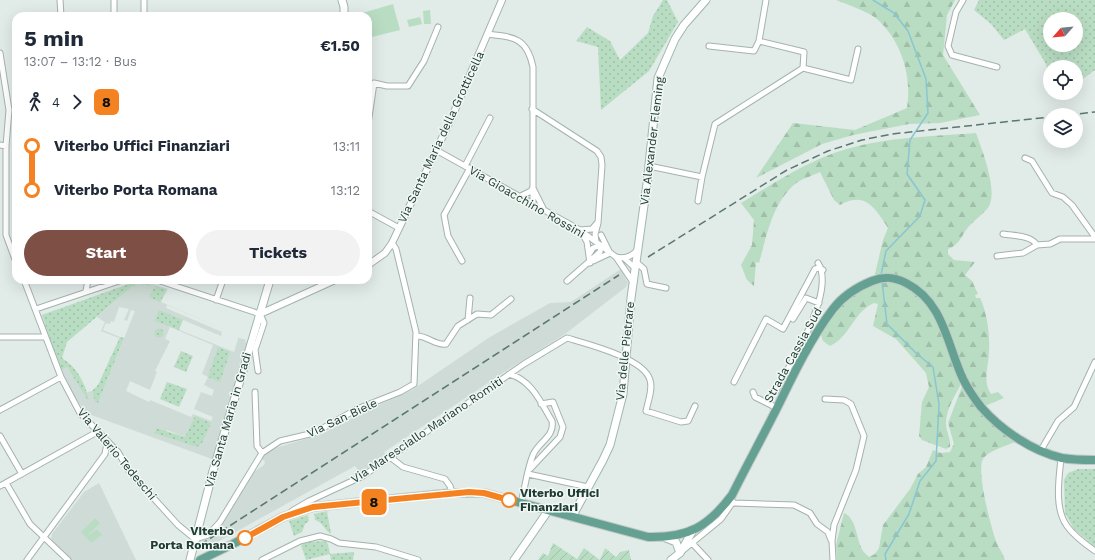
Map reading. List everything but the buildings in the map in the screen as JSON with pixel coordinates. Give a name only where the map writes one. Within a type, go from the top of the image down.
[{"type":"main road","name":"Via Alexander Fleming","points":[[638,248],[658,78],[684,25],[706,0]]},
{"type":"main road","name":"Via delle Pietrare","points":[[572,517],[610,445],[623,394],[633,282],[638,248]]},
{"type":"main road","name":"Strada Cassia Sud","points":[[692,532],[731,500],[777,408],[805,346],[833,308],[858,287],[877,279],[887,277],[896,279],[920,291],[935,308],[963,380],[982,407],[994,420],[1015,437],[1061,458],[1095,460]]},
{"type":"main road","name":"Via Santa Maria in Gradi","points":[[190,560],[213,471],[269,284]]},
{"type":"main road","points":[[200,560],[228,548],[283,517],[313,507],[452,493],[484,493],[638,536],[666,538],[692,532]]},
{"type":"main road","points":[[514,560],[548,511]]},
{"type":"main road","points":[[671,560],[680,553],[692,532]]},
{"type":"main road","points":[[666,538],[676,542],[680,553]]},
{"type":"street","points":[[60,0],[61,12]]},
{"type":"street","points":[[114,0],[114,12]]},
{"type":"street","points":[[144,0],[144,12]]},
{"type":"street","name":"Via Santa Maria della Grotticella","points":[[372,263],[385,253],[392,243],[436,150],[502,0]]},
{"type":"street","points":[[709,46],[754,50],[759,41],[766,0]]},
{"type":"street","points":[[963,0],[958,4],[948,46],[949,51],[952,55],[997,67]]},
{"type":"street","points":[[372,97],[374,83],[387,86],[408,86],[424,61],[438,27]]},
{"type":"street","points":[[488,34],[511,36],[518,39],[530,56],[533,67],[533,203]]},
{"type":"street","points":[[759,41],[804,52],[803,68]]},
{"type":"street","points":[[698,201],[702,177],[715,124],[803,68],[851,80],[858,49]]},
{"type":"street","points":[[0,53],[9,110],[6,146],[3,235],[12,254]]},
{"type":"street","points":[[532,109],[597,151],[601,156],[598,223],[595,234],[600,252],[566,281]]},
{"type":"street","points":[[462,261],[448,236],[444,215],[490,118]]},
{"type":"street","points":[[0,145],[6,146]]},
{"type":"street","name":"Via Gioacchino Rossini","points":[[436,150],[580,230],[623,261]]},
{"type":"street","points":[[1025,158],[1032,161],[1052,193],[1063,197],[1072,205],[1095,238]]},
{"type":"street","points":[[648,166],[702,177]]},
{"type":"street","points":[[521,196],[531,191],[533,187]]},
{"type":"street","points":[[533,187],[544,209]]},
{"type":"street","points":[[533,203],[538,199]]},
{"type":"street","points":[[372,213],[399,228]]},
{"type":"street","points":[[590,262],[590,253],[587,242],[580,230],[592,229],[598,223]]},
{"type":"street","points":[[590,262],[610,253],[601,235],[598,223]]},
{"type":"street","points":[[1003,234],[1028,238],[1034,240],[1037,245]]},
{"type":"street","points":[[590,253],[598,244],[601,235]]},
{"type":"street","points":[[997,256],[1023,253],[1037,245],[1050,244],[1060,239],[1095,238]]},
{"type":"street","name":"Via San Biele","points":[[195,539],[208,535],[220,522],[262,453],[280,441],[314,433],[357,409],[414,384],[416,336],[396,249],[392,243]]},
{"type":"street","points":[[623,261],[633,254],[638,248]]},
{"type":"street","points":[[623,261],[644,269],[647,284],[666,288]]},
{"type":"street","points":[[623,261],[633,282]]},
{"type":"street","points":[[775,392],[805,346],[817,311],[823,270],[818,263]]},
{"type":"street","points":[[734,382],[766,319],[784,329],[815,269],[818,268],[823,270]]},
{"type":"street","name":"Via Valerio Tedeschi","points":[[26,284],[61,377],[80,413],[107,443],[118,452],[129,471],[178,524],[195,539]]},
{"type":"street","points":[[86,291],[87,284]]},
{"type":"street","points":[[36,309],[108,284]]},
{"type":"street","points":[[169,284],[260,314],[326,284]]},
{"type":"street","points":[[216,300],[221,284]]},
{"type":"street","points":[[468,320],[470,298]]},
{"type":"street","points":[[792,321],[806,298],[819,303]]},
{"type":"street","points":[[416,336],[422,335],[440,345],[446,344],[458,326],[477,314],[491,315],[510,299]]},
{"type":"street","points":[[258,371],[255,350],[264,323],[260,314]]},
{"type":"street","points":[[0,337],[45,338]]},
{"type":"street","name":"Via Maresciallo Mariano Romiti","points":[[283,517],[309,501],[354,482],[416,437],[509,374],[567,338],[626,358]]},
{"type":"street","points":[[626,358],[636,362],[650,378],[651,387],[646,411],[681,422],[688,421],[694,406]]},
{"type":"street","points":[[1041,450],[1058,421],[1074,407],[1095,362]]},
{"type":"street","points":[[509,374],[526,381],[553,426],[552,432],[533,454],[521,503]]},
{"type":"street","points":[[0,410],[61,377]]},
{"type":"street","points":[[255,392],[257,446],[262,453]]},
{"type":"street","points":[[753,392],[755,397],[777,408]]},
{"type":"street","points":[[826,399],[844,400],[851,404],[864,436],[856,470],[834,525],[832,541],[833,560]]},
{"type":"street","points":[[529,472],[560,437],[563,427],[553,402],[541,404]]},
{"type":"street","points":[[0,486],[97,432]]},
{"type":"street","points":[[0,436],[22,474]]},
{"type":"street","points":[[27,560],[105,454],[107,443]]},
{"type":"street","points":[[390,457],[403,467],[445,480],[450,486],[452,493]]},
{"type":"street","points":[[1061,458],[1059,499],[1061,514],[1071,531],[1095,552]]},
{"type":"street","points":[[529,472],[588,487]]},
{"type":"street","points":[[6,483],[30,524],[68,560]]},
{"type":"street","points":[[680,553],[721,519],[731,500],[794,505],[810,513],[817,524],[828,532],[832,541]]},
{"type":"street","points":[[262,560],[300,541],[320,536],[339,543],[376,547],[418,560]]},
{"type":"street","points":[[692,543],[708,560]]},
{"type":"shaded area","points":[[621,269],[628,283],[626,287],[565,334],[509,369],[384,452],[386,456],[360,473],[355,466],[203,550],[198,542],[207,537],[251,474],[264,465],[265,462],[261,458],[269,450],[322,434],[374,407],[412,390],[490,337],[550,303],[571,302]]},
{"type":"shaded area","points":[[129,284],[43,315],[62,368],[67,367],[88,401],[89,399],[87,392],[92,391],[95,402],[98,403],[135,311],[131,310],[127,321],[124,320],[129,309],[119,307],[114,322],[111,321],[110,324],[106,323],[103,330],[120,337],[119,338],[101,331],[105,322],[97,317],[133,286],[138,284],[148,286],[149,284],[153,284],[168,289],[161,302],[239,336],[239,338],[246,340],[245,342],[248,343],[239,364],[241,365],[212,459],[86,413],[74,396],[51,346],[42,315]],"holes":[[[167,305],[239,336],[234,352],[170,326],[183,320],[221,336],[222,332],[166,308]],[[170,327],[213,345],[202,374],[208,377],[204,385],[214,390],[212,396],[201,392],[194,409],[213,417],[211,421],[193,414],[191,417],[150,400],[149,402],[126,391],[130,381],[150,390],[157,372],[155,371],[170,341],[165,339]],[[156,428],[166,432],[167,430],[185,437],[154,432]]]},
{"type":"shaded area","points":[[99,483],[136,560],[71,560],[51,541],[52,534],[84,492]]},
{"type":"green space","points":[[663,0],[667,0],[678,22],[649,71],[601,110],[598,47],[576,41],[587,27],[610,41],[620,60],[648,33],[653,16]]},
{"type":"green space","points":[[836,0],[955,0],[947,15],[943,55],[980,115],[940,123],[909,124],[853,135],[822,144],[756,178],[793,123],[855,130],[907,108],[908,84],[906,72],[899,49],[893,39],[875,17]]},
{"type":"green space","points":[[979,0],[1095,0],[1095,70],[1083,79],[1083,60],[1044,60],[1025,29],[1004,40],[991,24],[974,10]]},
{"type":"green space","points":[[393,4],[400,30],[372,37],[372,12],[366,12]]},
{"type":"green space","points":[[430,10],[431,24],[424,24],[423,11]]},
{"type":"green space","points":[[420,17],[422,24],[409,27],[407,20]]},
{"type":"green space","points":[[976,133],[991,182],[991,201],[988,208],[970,225],[956,245],[948,249],[948,254],[954,260],[975,262],[965,275],[972,281],[978,294],[975,295],[976,298],[980,298],[986,316],[989,344],[986,378],[988,389],[991,394],[998,392],[1004,398],[985,406],[966,379],[942,315],[929,296],[922,289],[875,274],[883,240],[888,228],[879,214],[874,208],[863,201],[849,201],[840,205],[834,200],[820,172],[795,184],[781,201],[771,220],[759,263],[756,262],[754,286],[747,280],[741,265],[752,245],[754,220],[741,203],[784,177],[829,155],[864,145],[901,139]]},
{"type":"green space","points":[[881,282],[896,283],[917,293],[933,310],[945,335],[962,382],[946,418],[950,447],[946,449],[922,440],[919,436],[922,402],[929,387],[926,373],[896,339],[873,326],[878,304],[874,303],[867,307],[837,342],[830,346],[823,341],[821,335],[845,302],[870,286]]},
{"type":"green space","points":[[129,284],[138,284],[133,286],[67,342],[62,358],[72,366],[80,376],[89,399],[88,401],[67,367],[62,369],[42,315]]},
{"type":"green space","points":[[138,284],[150,284],[149,286]]},
{"type":"green space","points":[[155,286],[167,289],[160,302],[149,297]]},
{"type":"green space","points":[[159,310],[183,320],[179,330],[155,321]]},
{"type":"green space","points":[[157,329],[161,329],[163,333],[161,337],[157,337],[155,335],[155,331]]},
{"type":"green space","points":[[120,337],[124,338],[98,403],[95,402],[92,391],[98,385]]},
{"type":"green space","points":[[218,347],[230,352],[220,382],[208,377]]},
{"type":"green space","points":[[181,351],[193,356],[186,372],[174,367]]},
{"type":"green space","points":[[167,382],[187,389],[179,407],[160,399]]},
{"type":"green space","points":[[963,384],[1015,442],[985,456],[981,465],[983,487],[991,524],[996,541],[1005,560],[837,560],[836,545],[844,513],[848,515],[853,523],[863,551],[869,557],[875,554],[879,548],[883,525],[910,489],[918,474],[926,467],[933,450],[941,453],[950,452],[954,444],[948,423]]},
{"type":"green space","points":[[195,416],[211,423],[202,443],[197,447],[154,433],[156,428],[185,437]]},
{"type":"green space","points":[[1078,469],[1095,469],[1095,547],[1074,529],[1065,513],[1064,480],[1068,473]]},
{"type":"green space","points":[[327,511],[331,534],[320,522],[315,520],[314,514]]},
{"type":"green space","points":[[308,515],[309,521],[305,524],[302,532],[294,536],[289,521]]},
{"type":"green space","points":[[95,518],[100,523],[86,537],[81,532]]},
{"type":"green space","points":[[97,529],[102,535],[91,543],[86,537]]},
{"type":"green space","points":[[325,541],[328,544],[330,554],[306,560],[301,545],[307,542]]},
{"type":"green space","points":[[553,543],[577,559],[584,548],[600,560],[538,560],[543,553],[548,556]]},
{"type":"green space","points":[[605,548],[616,557],[620,552],[629,550],[631,560],[600,560]]},
{"type":"green space","points":[[354,552],[353,560],[331,560],[330,554]]},
{"type":"waterway","points":[[873,0],[894,13],[908,31],[926,79],[928,113],[910,140],[907,174],[925,200],[920,216],[886,251],[881,275]]},
{"type":"waterway","points":[[882,281],[887,324],[917,354],[933,367],[939,404],[936,461],[920,481],[909,514],[885,554],[886,560]]},
{"type":"railway","points":[[1083,113],[1095,112]]},
{"type":"railway","points":[[648,257],[787,170],[828,151],[862,140],[892,134],[1043,118]]},
{"type":"railway","points":[[200,545],[619,275]]},
{"type":"bus line","name":"8","points":[[245,538],[283,517],[313,507],[390,501],[469,492],[484,493],[509,500]]},
{"type":"place","name":"Viterbo Uffici Finanziari","points":[[509,500]]},
{"type":"place","name":"Viterbo Porta Romana","points":[[245,538]]}]
